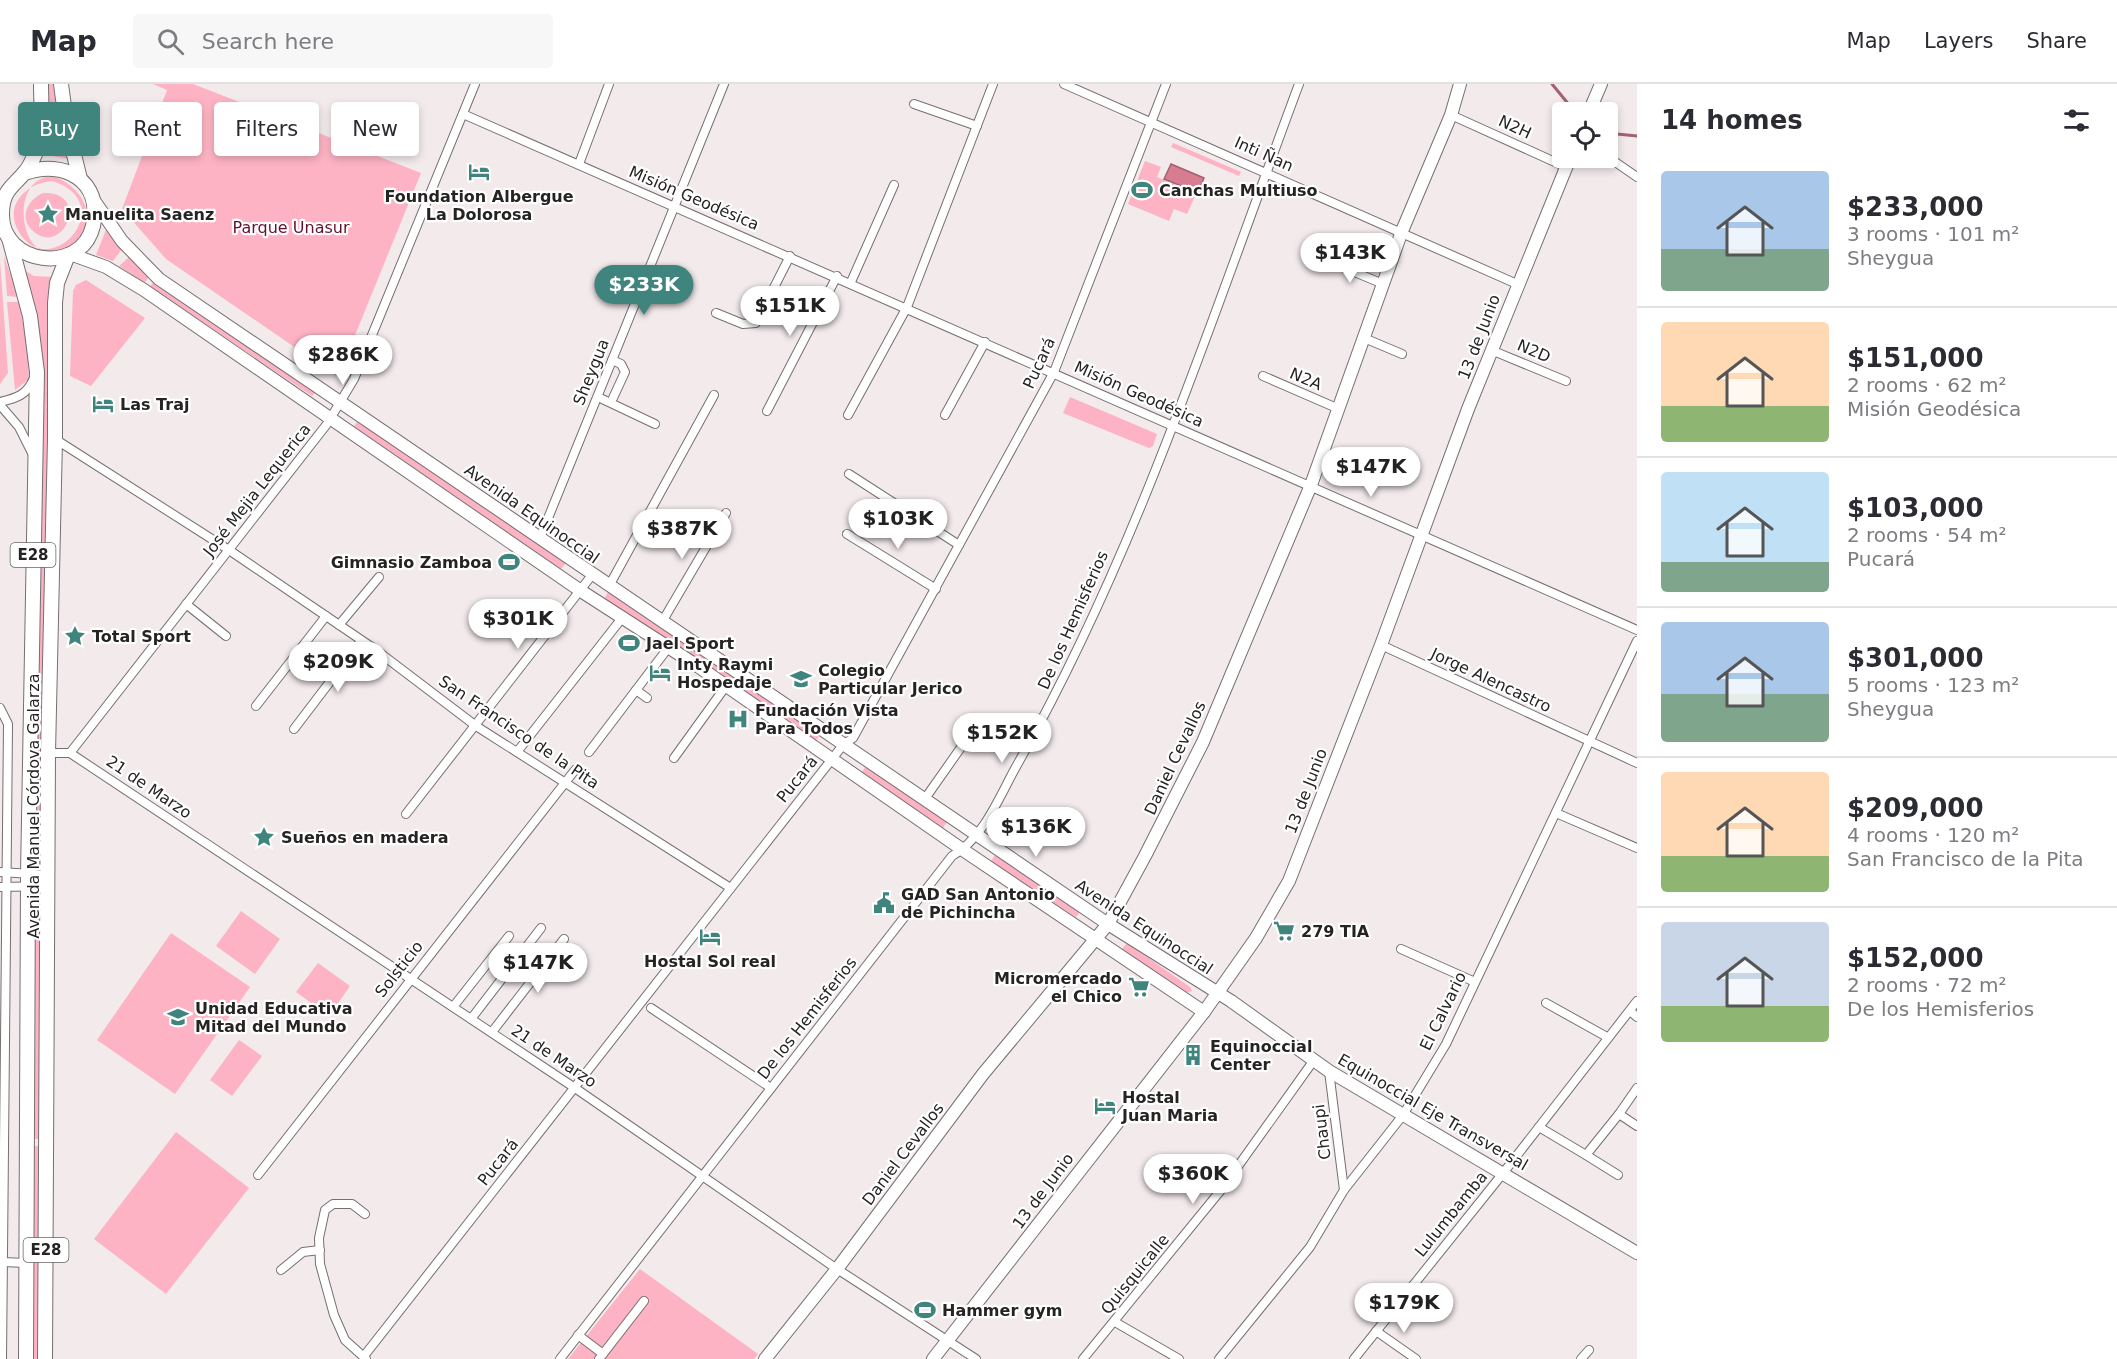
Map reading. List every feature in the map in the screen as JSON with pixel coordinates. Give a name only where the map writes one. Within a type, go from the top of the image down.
[{"type":"main road","name":"E28","points":[[9,238],[2,223],[4,198],[12,183],[25,173],[39,143],[41,84]]},
{"type":"main road","points":[[61,84],[66,122],[80,179],[92,198]]},
{"type":"main road","points":[[1593,102],[1601,84]]},
{"type":"main road","name":"Daniel Cevallos","points":[[765,1359],[837,1269],[983,1074],[1107,924],[1187,777],[1311,485],[1402,231],[1451,115],[1456,86]]},
{"type":"main road","points":[[25,173],[39,168],[54,167],[68,171],[80,179]]},
{"type":"main road","name":"13 de Junio","points":[[933,1359],[1204,1012],[1215,993],[1256,938],[1289,881],[1381,645],[1491,350],[1565,168]]},
{"type":"main road","name":"E28","points":[[69,254],[84,243],[92,229],[95,213],[92,198]]},
{"type":"main road","name":"Avenida Equinoccial","points":[[92,198],[122,241],[159,279],[1107,924],[1215,993]]},
{"type":"main road","points":[[9,238],[25,254],[36,258],[58,259],[69,254],[106,267],[128,279],[581,591],[726,686],[963,850],[1204,1012]]},
{"type":"main road","name":"Avenida Manuel Córdova Galarza","points":[[9,238],[30,316],[37,372],[28,881],[26,1359]]},
{"type":"main road","name":"Avenida Manuel Córdova Galarza","points":[[45,1359],[48,753],[56,439],[55,303],[57,283],[69,254]]},
{"type":"main road","name":"Equinoccial Eje Transversal","points":[[1215,993],[1231,1001],[1329,1071],[1504,1172],[1637,1253]]},
{"type":"main road","points":[[28,1142],[47,1141]]},
{"type":"street","name":"José Mejia Lequerica","points":[[70,753],[331,417],[354,379],[475,84]]},
{"type":"street","points":[[579,164],[609,84]]},
{"type":"street","name":"Sheygua","points":[[540,538],[724,84]]},
{"type":"street","points":[[848,415],[907,307],[993,84]]},
{"type":"street","name":"Inti Ñan","points":[[1064,84],[1153,121],[1517,284]]},
{"type":"street","name":"Pucará","points":[[365,1358],[729,887],[843,745],[853,738],[1054,372],[1166,84]]},
{"type":"street","name":"De los Hemisferios","points":[[560,1359],[952,856],[963,850],[977,836],[1054,699],[1173,427],[1299,84]]},
{"type":"street","points":[[914,104],[977,126]]},
{"type":"street","name":"Misión Geodésica","points":[[463,114],[674,208],[851,282],[1173,427],[1311,485],[1637,630]]},
{"type":"street","name":"N2H","points":[[1451,115],[1552,156]]},
{"type":"street","points":[[1618,165],[1637,177]]},
{"type":"street","points":[[851,282],[894,185]]},
{"type":"street","points":[[716,313],[743,324],[756,323],[790,256]]},
{"type":"street","points":[[1326,260],[1383,284]]},
{"type":"street","points":[[767,411],[837,276]]},
{"type":"street","points":[[1364,338],[1402,354]]},
{"type":"street","points":[[945,415],[985,342]]},
{"type":"street","name":"N2D","points":[[1491,350],[1566,381]]},
{"type":"street","points":[[612,360],[621,364],[625,372],[613,398]]},
{"type":"street","points":[[34,458],[19,427],[0,403],[21,397],[29,389],[37,372]]},
{"type":"street","name":"N2A","points":[[1263,376],[1338,409]]},
{"type":"street","points":[[609,586],[714,395]]},
{"type":"street","points":[[598,397],[655,424]]},
{"type":"street","name":"San Francisco de la Pita","points":[[56,439],[229,550],[326,616],[476,726],[729,887]]},
{"type":"street","points":[[849,474],[960,545]]},
{"type":"street","points":[[662,622],[726,513]]},
{"type":"street","points":[[847,534],[936,589]]},
{"type":"street","points":[[406,814],[592,575]]},
{"type":"street","points":[[339,625],[379,577]]},
{"type":"street","points":[[186,604],[226,636]]},
{"type":"street","points":[[256,706],[326,616]]},
{"type":"street","points":[[517,752],[622,618]]},
{"type":"street","points":[[294,729],[361,641]]},
{"type":"street","name":"El Calvario","points":[[1219,1359],[1310,1246],[1344,1190],[1403,1115],[1446,1044],[1556,813],[1587,742],[1637,641]]},
{"type":"street","name":"Jorge Alencastro","points":[[1381,645],[1587,742],[1637,763]]},
{"type":"street","points":[[589,752],[668,648]]},
{"type":"street","points":[[674,758],[726,686]]},
{"type":"street","points":[[636,690],[647,698]]},
{"type":"street","points":[[0,708],[8,724],[4,872],[2,1359]]},
{"type":"street","points":[[924,800],[981,719]]},
{"type":"street","points":[[48,753],[70,753]]},
{"type":"street","name":"21 de Marzo","points":[[70,753],[492,1032],[837,1269],[976,1359]]},
{"type":"street","name":"Solsticio","points":[[258,1175],[575,770]]},
{"type":"street","points":[[1556,813],[1637,849]]},
{"type":"street","points":[[4,872],[28,881]]},
{"type":"street","points":[[4,887],[28,881],[48,881]]},
{"type":"street","points":[[471,1019],[541,928]]},
{"type":"street","points":[[453,1007],[509,936]]},
{"type":"street","points":[[492,1032],[564,939]]},
{"type":"street","points":[[1401,949],[1475,982]]},
{"type":"street","name":"Lulumbamba","points":[[1354,1359],[1504,1172],[1607,1037],[1633,1014],[1637,1001]]},
{"type":"street","points":[[1546,1003],[1607,1037]]},
{"type":"street","points":[[651,1008],[771,1088]]},
{"type":"street","name":"Quisquicalle","points":[[1083,1359],[1221,1190],[1314,1060]]},
{"type":"street","name":"Chaupi","points":[[1329,1071],[1344,1190]]},
{"type":"street","points":[[1586,1155],[1637,1088]]},
{"type":"street","points":[[1619,1114],[1637,1126]]},
{"type":"street","points":[[1539,1127],[1618,1175]]},
{"type":"street","points":[[365,1214],[352,1204],[333,1204],[325,1210],[321,1223],[320,1264],[339,1331],[365,1358]]},
{"type":"street","points":[[281,1270],[303,1252],[320,1250]]},
{"type":"street","points":[[3,1263],[26,1263]]},
{"type":"street","points":[[578,1335],[601,1356],[644,1301]]},
{"type":"street","points":[[1115,1322],[1179,1359]]},
{"type":"street","points":[[1376,1331],[1416,1359]]},
{"type":"street","points":[[1581,1359],[1589,1350]]},
{"type":"green space","points":[[47,84],[53,84],[56,102],[45,102]]},
{"type":"green space","name":"Parque Unasur","points":[[153,84],[193,84],[239,102],[214,102],[214,156],[319,156],[319,133],[331,138],[331,156],[377,156],[421,173],[338,377],[166,259],[122,209],[142,156],[202,156],[202,102],[162,102],[167,90]]},
{"type":"green space","points":[[1173,143],[1241,172],[1239,176],[1171,147]]},
{"type":"green space","points":[[52,156],[68,156],[69,159]]},
{"type":"green space","points":[[1145,161],[1161,167],[1157,177],[1196,194],[1187,214],[1174,209],[1169,221],[1128,204]]},
{"type":"green space","points":[[52,176],[62,180],[78,193],[87,211],[84,231],[77,240],[59,252],[44,252],[37,247],[47,249],[62,245],[73,234],[80,221],[81,206],[72,192],[52,181],[33,187],[36,182]]},
{"type":"green space","points":[[43,193],[58,195],[66,202],[69,211],[68,221],[54,236],[44,237],[33,231],[26,220],[29,204]],"holes":[[[45,206],[56,211],[55,220],[44,223],[39,217],[39,211]]]},
{"type":"green space","points":[[106,230],[122,249],[113,261],[96,255]]},
{"type":"green space","points":[[4,256],[18,297],[7,296]]},
{"type":"green space","points":[[129,257],[149,277],[144,283],[119,266]]},
{"type":"green space","points":[[0,260],[8,373],[0,384]]},
{"type":"green space","points":[[22,269],[34,276],[54,277],[47,479],[42,872],[36,872],[35,836],[40,441]]},
{"type":"green space","points":[[86,280],[145,318],[91,386],[70,376],[73,291],[76,285]]},
{"type":"green space","points":[[154,281],[316,392],[312,396],[150,287]]},
{"type":"green space","points":[[7,302],[19,302],[28,349],[29,379],[15,390]]},
{"type":"green space","points":[[1070,397],[1157,434],[1153,446],[1149,448],[1063,413]]},
{"type":"green space","points":[[358,421],[566,563],[561,569],[354,426]]},
{"type":"green space","points":[[608,592],[819,736],[815,742],[604,599]]},
{"type":"green space","points":[[866,766],[947,822],[943,828],[862,772]]},
{"type":"green space","points":[[995,855],[1080,912],[1076,917],[991,861]]},
{"type":"green space","points":[[35,888],[39,888],[42,913],[43,1139],[33,1139]]},
{"type":"green space","points":[[241,911],[280,939],[255,974],[216,946]]},
{"type":"green space","points":[[171,933],[250,987],[175,1094],[97,1040]]},
{"type":"green space","points":[[1127,943],[1190,987],[1192,991],[1185,993],[1122,949]]},
{"type":"green space","points":[[318,963],[350,986],[329,1016],[296,992]]},
{"type":"green space","points":[[239,1040],[262,1056],[232,1096],[210,1080]]},
{"type":"green space","points":[[176,1132],[249,1188],[166,1294],[94,1239]]},
{"type":"green space","points":[[34,1146],[43,1146],[40,1359],[33,1359]]},
{"type":"green space","points":[[640,1269],[758,1354],[754,1359],[568,1359]]},
{"type":"shaded area","points":[[1171,164],[1204,178],[1198,193],[1164,179]]},
{"type":"waterway","points":[[1552,84],[1567,102]]},
{"type":"waterway","points":[[1618,134],[1637,136]]},
{"type":"place","name":"Foundation Albergue La Dolorosa","points":[[479,172]]},
{"type":"place","name":"Canchas Multiuso","points":[[1142,190]]},
{"type":"place","name":"Manuelita Saenz","points":[[48,214]]},
{"type":"place","name":"Las Traj","points":[[103,404]]},
{"type":"place","name":"Gimnasio Zamboa","points":[[509,562]]},
{"type":"place","name":"Total Sport","points":[[75,636]]},
{"type":"place","name":"Jael Sport","points":[[629,643]]},
{"type":"place","name":"Inty Raymi Hospedaje","points":[[660,673]]},
{"type":"place","name":"Colegio Particular Jerico","points":[[801,679]]},
{"type":"place","name":"Fundación Vista Para Todos","points":[[738,719]]},
{"type":"place","name":"Sueños en madera","points":[[264,837]]},
{"type":"place","name":"GAD San Antonio de Pichincha","points":[[884,903]]},
{"type":"place","name":"279 TIA","points":[[1284,931]]},
{"type":"place","name":"Hostal Sol real","points":[[710,937]]},
{"type":"place","name":"Micromercado el Chico","points":[[1139,987]]},
{"type":"place","name":"Unidad Educativa Mitad del Mundo","points":[[178,1017]]},
{"type":"place","name":"Equinoccial Center","points":[[1193,1055]]},
{"type":"place","name":"Hostal Juan Maria","points":[[1105,1106]]},
{"type":"place","name":"Hammer gym","points":[[925,1310]]}]
